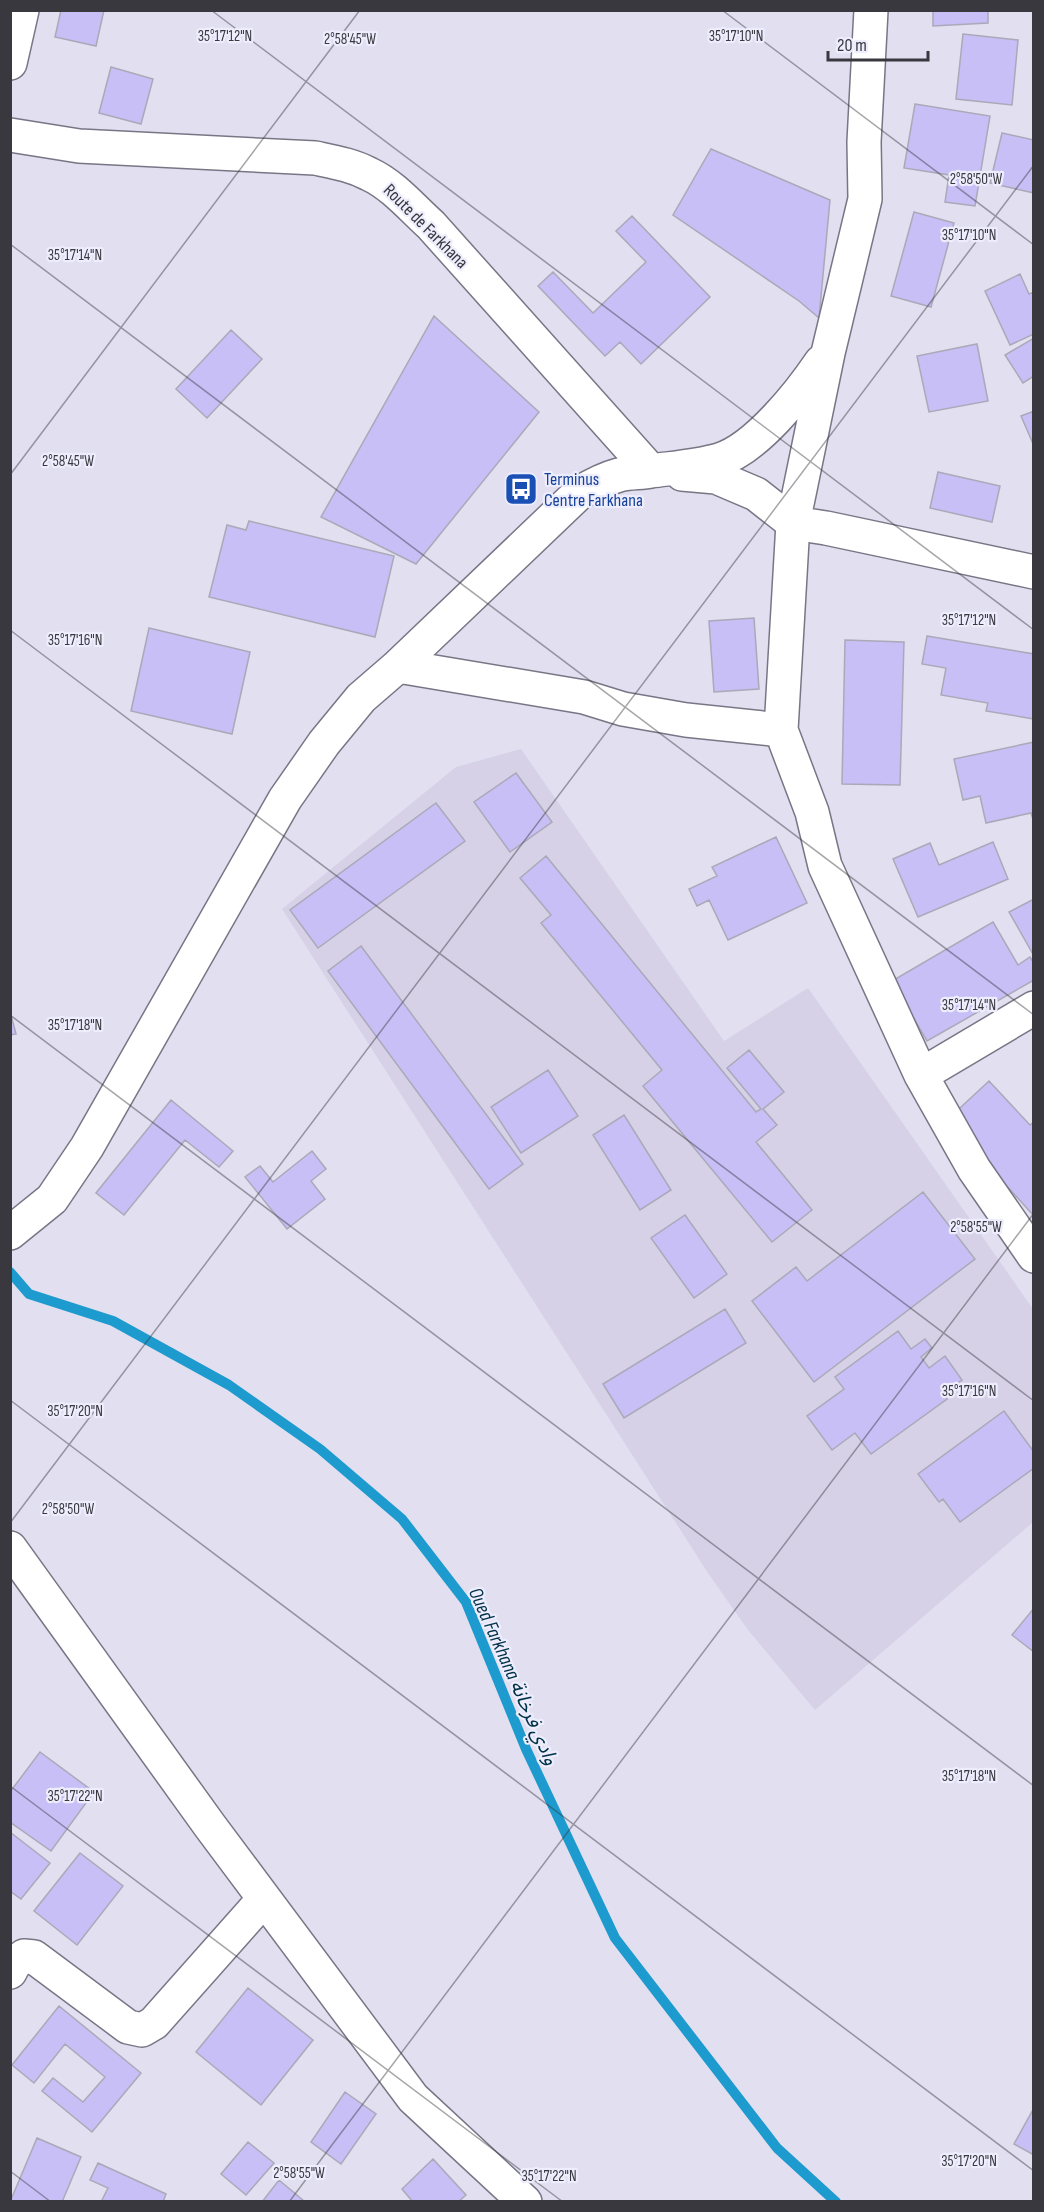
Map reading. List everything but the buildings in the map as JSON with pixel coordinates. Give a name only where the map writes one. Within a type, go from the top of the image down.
[{"type":"street","points":[[10,63],[22,10]]},
{"type":"street","points":[[871,10],[864,142],[865,199],[828,352],[793,523],[781,730],[812,812],[825,866],[921,1075],[974,1169],[1034,1256]]},
{"type":"street","name":"Route de Farkhana","points":[[10,135],[79,146],[315,158],[345,164],[371,174],[401,196],[431,225],[651,471]]},
{"type":"street","points":[[15,1229],[52,1199],[87,1147],[285,799],[324,743],[361,698],[398,666],[578,494],[596,483],[621,474],[721,459],[749,443],[778,417],[803,389],[828,352]]},
{"type":"street","points":[[651,471],[716,477],[756,494],[793,523],[1034,572]]},
{"type":"street","points":[[398,666],[584,697],[633,711],[686,720],[781,730]]},
{"type":"street","points":[[921,1075],[1034,1008]]},
{"type":"street","points":[[10,1548],[264,1899],[413,2098],[525,2202]]},
{"type":"street","points":[[10,1972],[24,1956],[34,1957],[128,2027],[142,2030],[154,2024],[264,1899]]},
{"type":"shaded area","points":[[521,749],[724,1041],[808,988],[1033,1309],[1033,1522],[815,1710],[748,1630],[708,1573],[282,909],[456,767]]},
{"type":"waterway","name":"Oued Farkhana وادي فرخانة","points":[[10,1272],[29,1294],[113,1321],[229,1385],[320,1449],[402,1519],[466,1602],[526,1749],[615,1938],[777,2148],[836,2202]]},
{"type":"place","name":"Terminus Centre Farkhana","points":[[521,489]]}]
